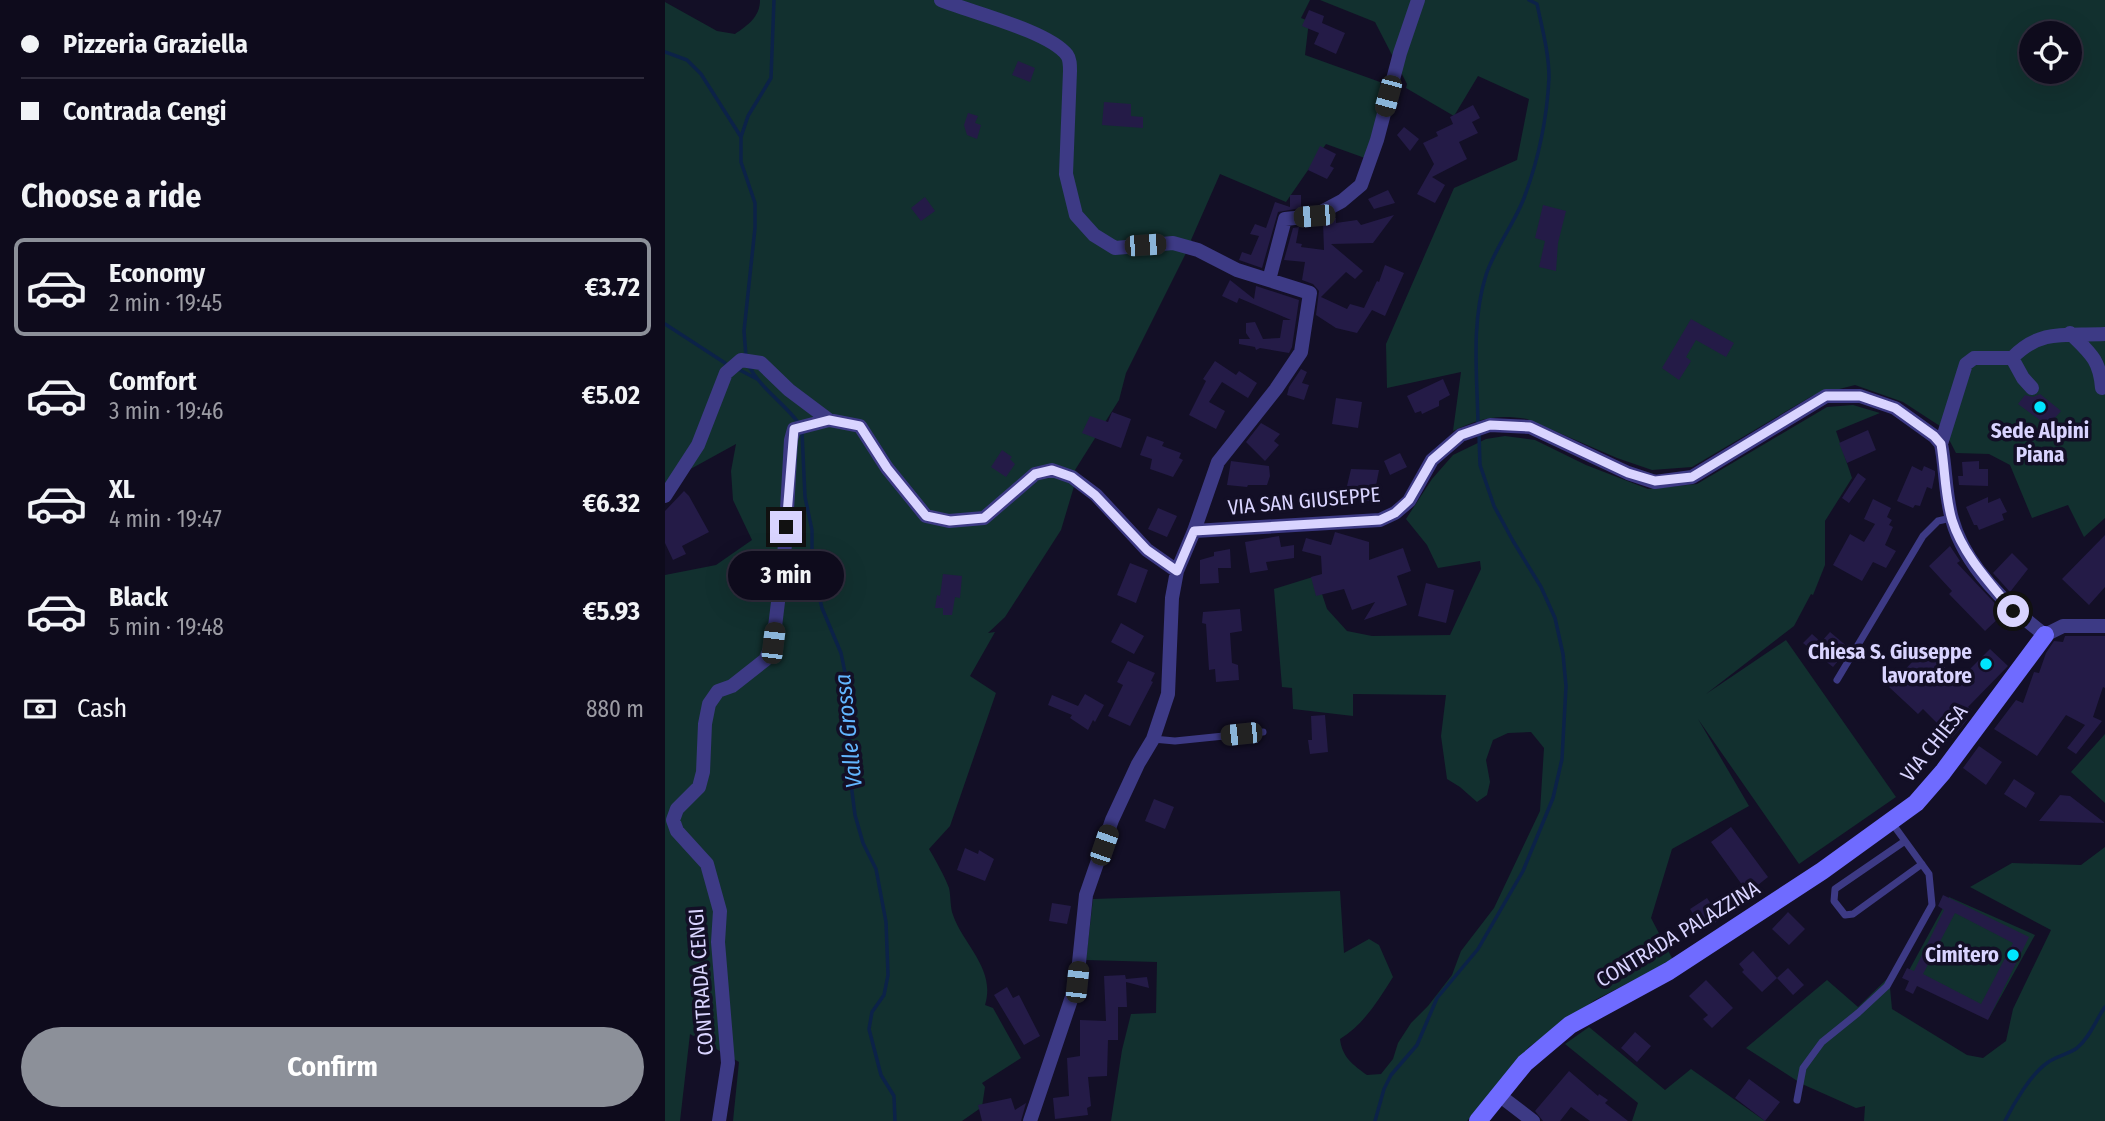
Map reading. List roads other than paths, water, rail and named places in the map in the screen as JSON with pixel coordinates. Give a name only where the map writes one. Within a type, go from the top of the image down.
[{"type":"street","points":[[941,0],[1027,31],[1057,45],[1069,57],[1066,174],[1076,215],[1094,235],[1115,248],[1173,243],[1198,250],[1237,270],[1310,293],[1301,352],[1276,389],[1218,462],[1177,571],[1172,598],[1168,694],[1153,738],[1137,764],[1112,820],[1086,895],[1077,982],[1030,1121]]},
{"type":"street","points":[[1269,280],[1285,219],[1314,216],[1342,201],[1361,185],[1418,0]]},
{"type":"street","points":[[2070,333],[2099,365],[2102,388]]},
{"type":"street","points":[[2105,334],[2070,333],[2043,337],[2030,343],[2012,358],[1974,358],[1966,364],[1941,444],[1951,518],[1961,543],[1984,577],[2013,611],[2045,635],[2063,626],[2105,626]]},
{"type":"street","points":[[2012,358],[2032,388]]},
{"type":"street","points":[[665,496],[698,445],[726,373],[741,360],[761,363],[789,390],[829,420],[860,426],[887,468],[926,516],[950,521],[984,518],[1035,474],[1052,470],[1072,477],[1095,495],[1147,550],[1177,571]]},
{"type":"street","name":"VIA SAN GIUSEPPE","points":[[1194,531],[1380,520],[1395,513],[1409,500],[1432,460],[1461,435],[1490,425],[1530,427],[1628,473],[1655,481],[1692,477],[1826,396],[1860,396],[1895,408],[1941,444]]},
{"type":"street","name":"CONTRADA CENGI","points":[[719,1121],[727,1063],[717,942],[720,911],[707,864],[677,831],[673,820],[677,809],[699,787],[703,772],[705,724],[709,705],[718,691],[732,686],[765,660],[773,643],[785,545],[791,440],[794,429],[829,420]]},
{"type":"street","name":"VIA CHIESA","points":[[1892,822],[1916,803],[1943,772],[2045,635]]},
{"type":"street","name":"CONTRADA PALAZZINA","points":[[1478,1121],[1525,1063],[1570,1025],[1669,971],[1892,822]]},
{"type":"street","points":[[1499,1095],[1533,1121]]},
{"type":"lane","points":[[1837,680],[1923,536],[1938,521],[1951,518]]},
{"type":"lane","points":[[1153,738],[1175,741],[1263,732]]},
{"type":"lane","points":[[1797,1100],[1803,1068],[1822,1042],[1887,986],[1932,905],[1929,874],[1892,822]]},
{"type":"lane","points":[[1905,841],[1835,889],[1834,901],[1845,915],[1853,914],[1922,864]]},
{"type":"waterway","points":[[741,137],[748,116],[771,78],[774,0]]},
{"type":"waterway","points":[[1478,423],[1476,349],[1481,293],[1490,265],[1520,208],[1529,184],[1538,154],[1546,108],[1549,78],[1547,50],[1537,4],[1529,0]]},
{"type":"waterway","name":"Valle Grossa","points":[[665,52],[687,60],[701,74],[741,137],[741,162],[755,203],[755,228],[744,331],[746,357]]},
{"type":"waterway","points":[[665,324],[725,363]]},
{"type":"waterway","name":"Valle Grossa","points":[[748,364],[759,381],[800,425]]},
{"type":"waterway","points":[[736,368],[757,379]]},
{"type":"waterway","name":"Valle Grossa","points":[[802,432],[805,497],[812,530],[812,565],[822,608],[841,653],[850,706],[849,768],[855,815],[863,843],[876,869],[886,922],[888,975],[884,995],[872,1012],[869,1029],[881,1075],[894,1096],[895,1121]]},
{"type":"waterway","points":[[1375,1121],[1391,1075],[1417,1045],[1437,998],[1478,949],[1523,871],[1553,798],[1562,759],[1566,686],[1563,654],[1555,618],[1541,587],[1494,506],[1480,465],[1479,435]]},
{"type":"waterway","points":[[2005,1121],[2035,1074],[2051,1061],[2077,1048],[2105,1007]]},
{"type":"place","name":"Sede Alpini Piana","points":[[2040,407]]},
{"type":"place","name":"Chiesa S. Giuseppe lavoratore","points":[[1986,664]]},
{"type":"place","name":"Cimitero","points":[[2013,955]]}]
